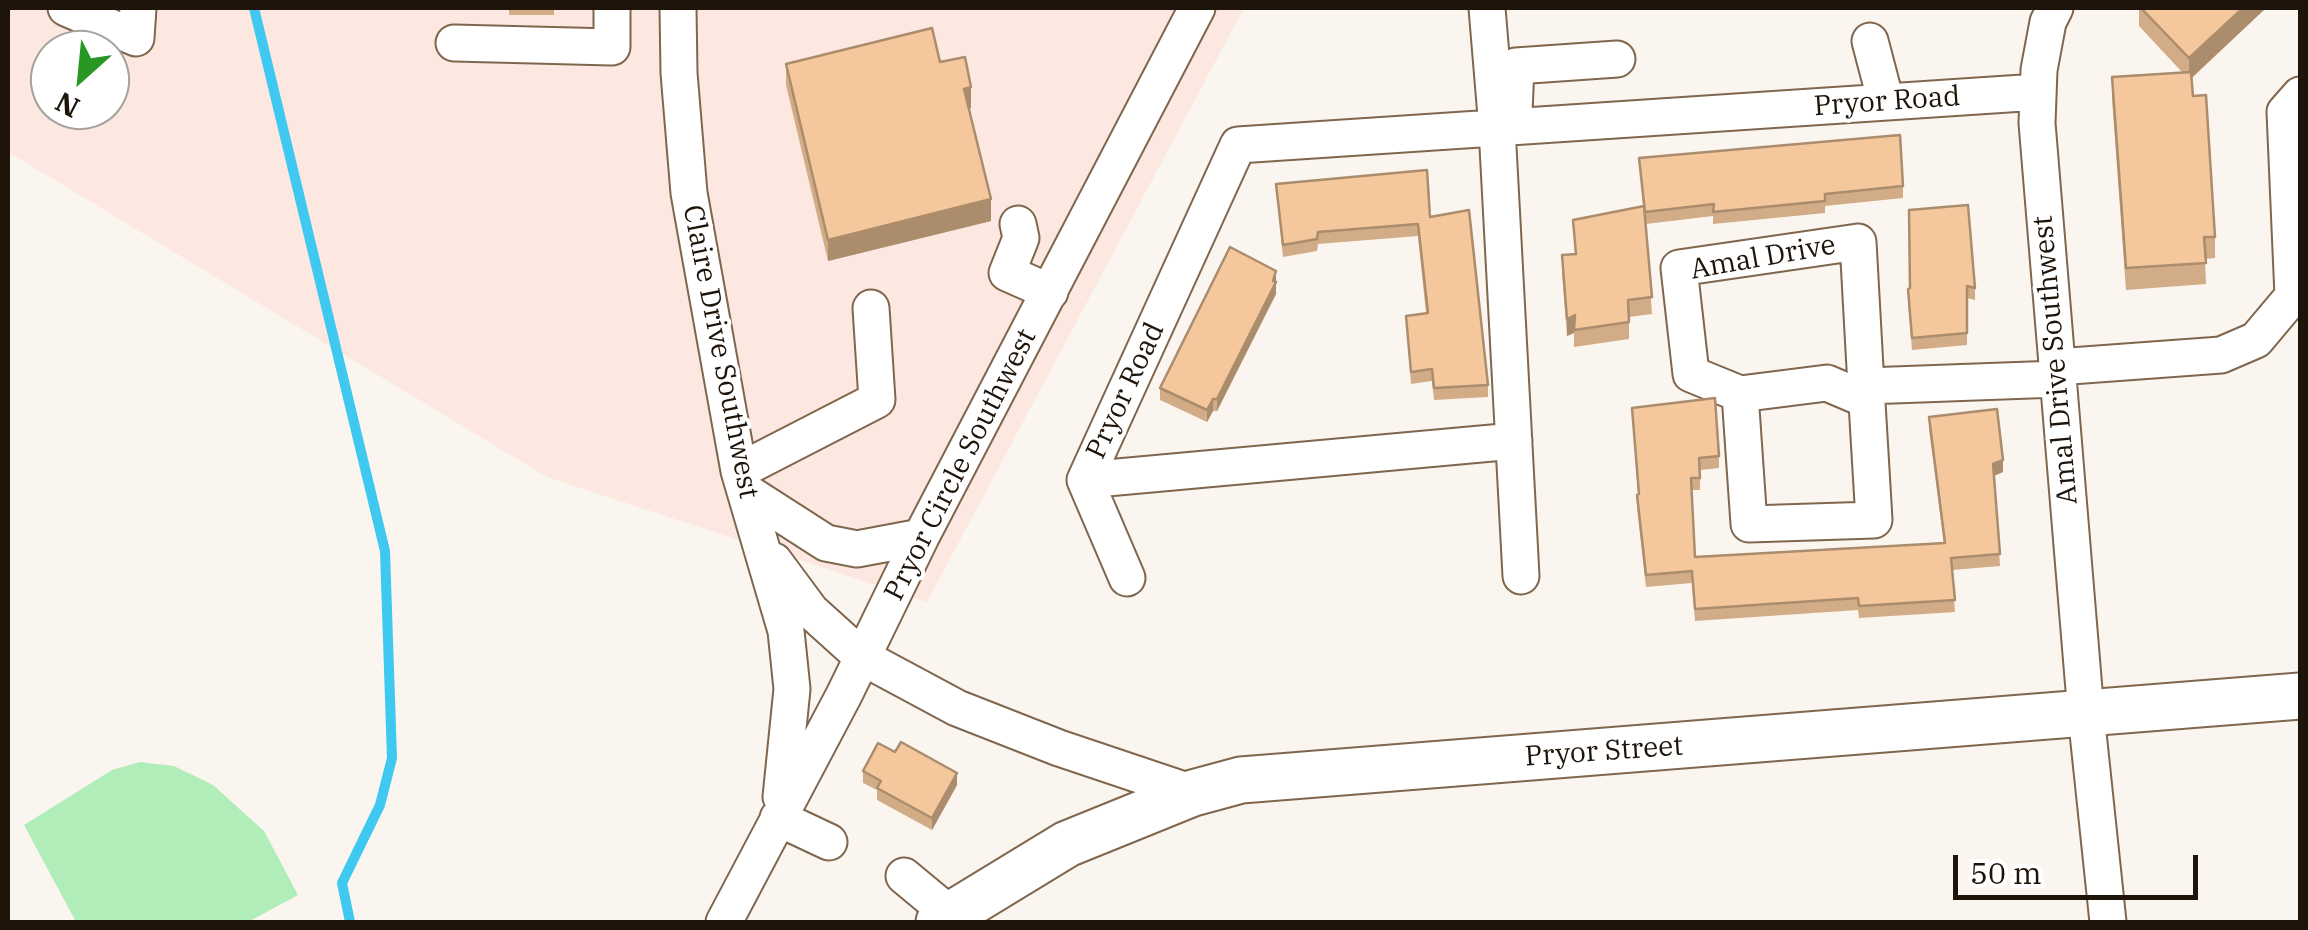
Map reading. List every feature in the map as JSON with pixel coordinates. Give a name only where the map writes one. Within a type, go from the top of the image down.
[{"type":"main road","name":"Pryor Street","points":[[945,919],[1067,844],[1193,793],[1241,780],[2300,696]]},
{"type":"street","points":[[66,8],[136,38],[138,8]]},
{"type":"street","points":[[454,43],[612,48],[612,8]]},
{"type":"street","name":"Claire Drive Southwest","points":[[678,8],[689,193],[742,481],[760,542],[811,611],[862,656],[957,708],[1059,748],[1193,793]]},
{"type":"street","points":[[1167,65],[1147,54],[1170,8]]},
{"type":"street","name":"Pryor Circle Southwest","points":[[724,922],[1197,8]]},
{"type":"street","points":[[1487,8],[1505,127],[1521,576]]},
{"type":"street","name":"Amal Drive Southwest","points":[[2055,8],[2048,22],[2039,70],[2036,123],[2086,714]]},
{"type":"street","points":[[1870,41],[1886,102]]},
{"type":"street","points":[[1505,127],[1516,66],[1618,58]]},
{"type":"street","name":"Pryor Road","points":[[1514,440],[1085,480],[1238,145],[2038,92]]},
{"type":"street","points":[[1740,394],[1827,382],[1867,393],[2222,355],[2256,340],[2297,295],[2285,112],[2300,94]]},
{"type":"street","points":[[1018,224],[1021,238],[1007,273],[1050,292]]},
{"type":"street","name":"Amal Drive","points":[[1858,242],[1867,393],[1874,520],[1749,524],[1740,394],[1692,374],[1679,268],[1858,242]]},
{"type":"street","points":[[872,308],[877,400],[742,481],[826,543],[857,549],[921,536]]},
{"type":"street","points":[[1085,480],[1126,578]]},
{"type":"street","points":[[760,542],[786,631],[792,689],[778,818],[829,842]]},
{"type":"street","points":[[2086,714],[2108,922]]},
{"type":"street","points":[[904,876],[945,919]]},
{"type":"shaded area","points":[[8,8],[1244,8],[927,602],[547,477],[8,152]]},
{"type":"green space","points":[[140,762],[174,766],[213,785],[264,831],[298,895],[248,922],[76,922],[24,825],[112,770]]},
{"type":"building","points":[[2141,8],[2243,8],[2189,58]]},
{"type":"building","points":[[932,28],[940,62],[965,57],[971,87],[964,89],[991,199],[828,240],[786,64]]},
{"type":"building","points":[[2191,72],[2193,96],[2206,95],[2215,237],[2204,237],[2206,263],[2126,268],[2112,77]]},
{"type":"building","points":[[1900,135],[1903,186],[1825,194],[1825,201],[1713,212],[1714,204],[1645,212],[1639,158]]},
{"type":"building","points":[[1427,170],[1430,217],[1469,210],[1488,385],[1434,388],[1432,369],[1411,372],[1406,316],[1428,313],[1418,224],[1318,232],[1317,239],[1283,245],[1276,184]]},
{"type":"building","points":[[1968,205],[1975,288],[1967,286],[1967,333],[1912,338],[1909,210]]},
{"type":"building","points":[[1644,206],[1652,297],[1628,300],[1629,322],[1574,330],[1575,315],[1567,319],[1562,255],[1576,254],[1573,220]]},
{"type":"building","points":[[1230,247],[1276,271],[1276,282],[1217,399],[1207,410],[1160,388]]},
{"type":"building","points":[[1715,398],[1719,456],[1699,458],[1700,478],[1691,478],[1695,557],[1945,543],[1929,417],[1997,409],[2003,460],[1993,464],[2000,554],[1951,558],[1955,600],[1859,606],[1858,598],[1695,609],[1692,571],[1646,575],[1632,408]]},
{"type":"building","points":[[901,742],[957,773],[932,818],[877,788],[881,781],[863,771],[878,743],[895,752]]},
{"type":"waterway","points":[[254,8],[385,551],[392,758],[380,805],[342,883],[350,922]]}]
